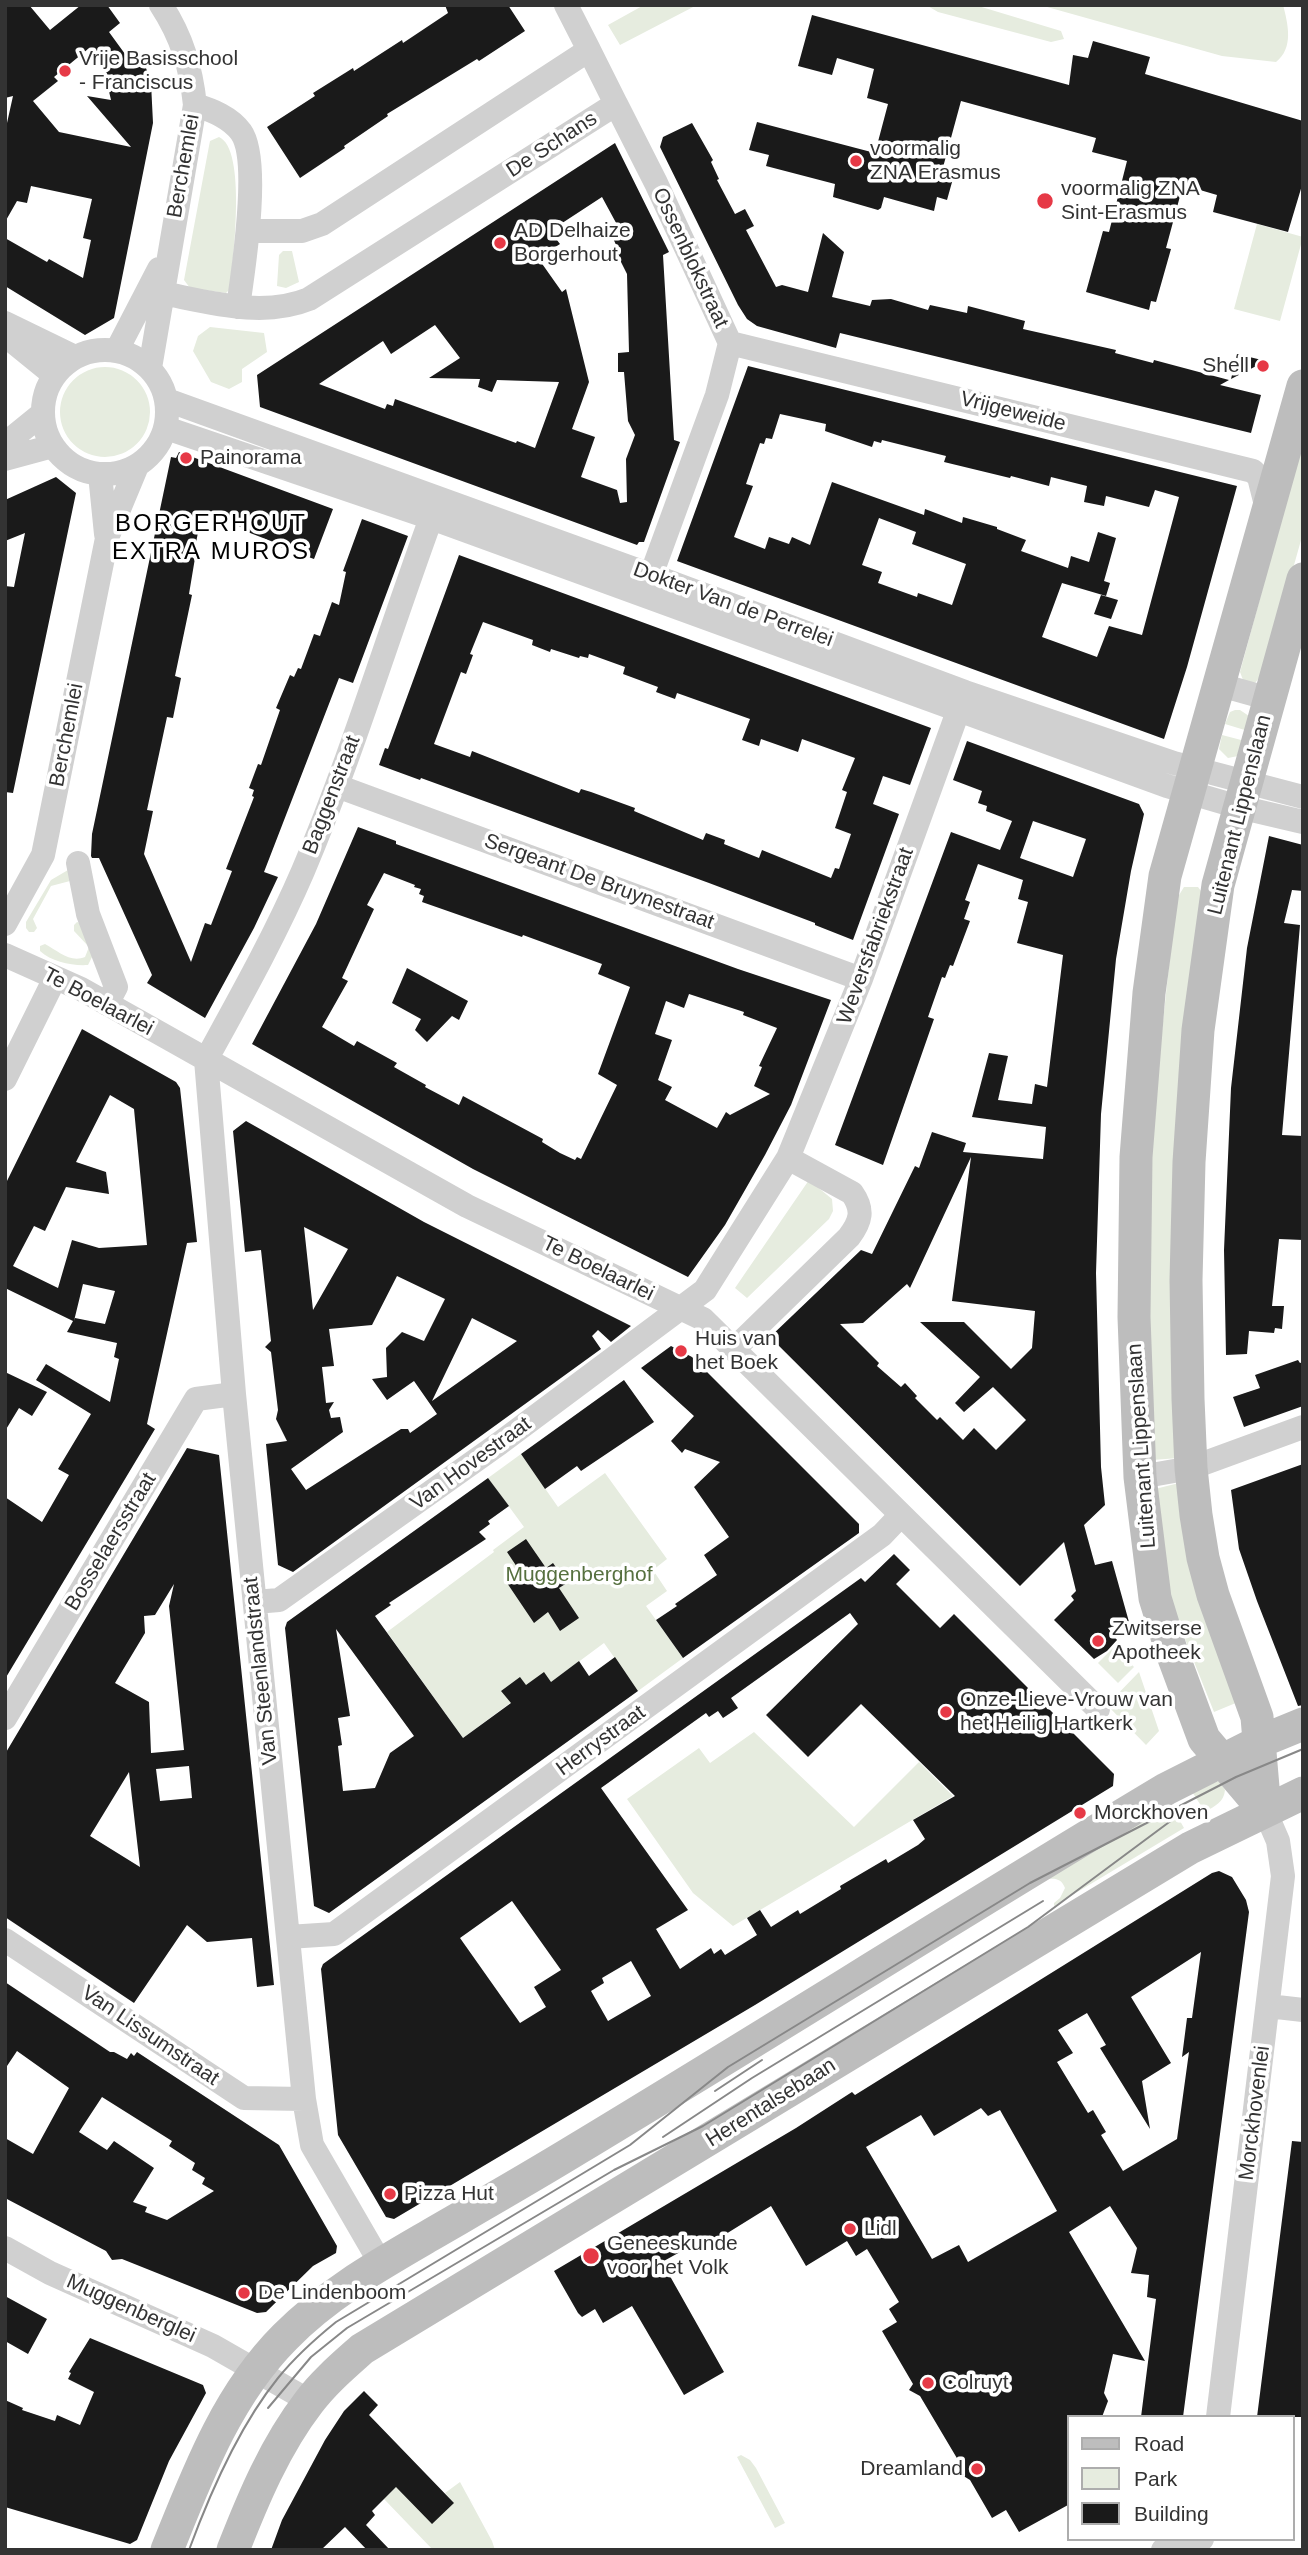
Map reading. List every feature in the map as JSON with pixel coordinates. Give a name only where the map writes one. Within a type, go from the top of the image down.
[{"type":"main road","name":"Luitenant Lippenslaan","points":[[1254,1816],[1222,1760],[1204,1740],[1155,1598],[1140,1477],[1134,1317],[1136,1157],[1149,993],[1165,876],[1303,386]]},
{"type":"main road","name":"Luitenant Lippenslaan","points":[[1254,1816],[1259,1742],[1257,1717],[1213,1595],[1203,1558],[1191,1468],[1186,1280],[1189,1162],[1198,1030],[1218,885],[1303,579]]},
{"type":"main road","points":[[1165,876],[1218,885]]},
{"type":"main road","points":[[167,2550],[220,2428],[258,2369],[287,2335],[312,2312],[381,2264],[576,2150],[1026,1872],[1173,1785],[1259,1742],[1303,1724]]},
{"type":"main road","name":"Herentalsebaan","points":[[233,2550],[270,2464],[309,2401],[347,2362],[385,2334],[714,2138],[1178,1855],[1303,1793]]},
{"type":"street","name":"Berchemlei","points":[[5,925],[43,855],[107,538],[137,466],[150,456],[160,443],[166,428],[167,400],[161,383],[150,368],[195,105],[192,75],[186,55],[179,36],[161,5]]},
{"type":"street","name":"De Schans","points":[[162,293],[238,307],[284,306],[309,299],[616,104],[566,5]]},
{"type":"street","points":[[249,231],[302,231],[322,225],[589,50]]},
{"type":"street","name":"Ossenblokstraat","points":[[616,104],[730,343],[717,396],[648,585]]},
{"type":"street","points":[[195,105],[215,111],[235,126],[248,153],[249,231],[238,307]]},
{"type":"street","name":"Berchemlei","points":[[117,350],[169,249]]},
{"type":"street","points":[[5,323],[75,357]]},
{"type":"street","points":[[5,335],[54,375]]},
{"type":"street","name":"Vrijgeweide","points":[[730,343],[1253,471],[1259,477],[1267,512]]},
{"type":"street","points":[[137,466],[120,473],[100,474],[82,470],[65,460],[53,446],[43,413],[47,390],[54,375],[75,357],[96,350],[117,350],[135,356],[150,368]]},
{"type":"street","name":"Dokter Van de Perrelei","points":[[167,400],[435,508],[961,701],[1192,781],[1243,795],[1303,822]]},
{"type":"street","points":[[5,444],[43,413]]},
{"type":"street","name":"Dokter Van de Perrelei","points":[[166,428],[435,508]]},
{"type":"street","points":[[5,459],[53,446]]},
{"type":"street","name":"Berchemlei","points":[[100,474],[107,538]]},
{"type":"street","name":"Baggenstraat","points":[[206,1060],[278,925],[337,786],[435,508]]},
{"type":"street","name":"Luitenant Lippenslaan","points":[[1220,685],[1270,699]]},
{"type":"street","name":"Weversfabriekstraat","points":[[681,1309],[705,1290],[788,1158],[861,979],[961,701]]},
{"type":"street","name":"Sergeant De Bruynestraat","points":[[337,786],[861,979]]},
{"type":"street","name":"Dokter Van de Perrelei","points":[[1243,795],[1303,797]]},
{"type":"street","points":[[78,863],[88,914],[116,987],[107,1004]]},
{"type":"street","name":"Te Boelaarlei","points":[[5,955],[107,1004],[467,1206],[703,1319],[1098,1709]]},
{"type":"street","points":[[5,1079],[55,978]]},
{"type":"street","name":"Van Steenlandstraat","points":[[206,1060],[234,1394],[304,2099],[312,2145],[381,2264]]},
{"type":"street","points":[[734,1349],[849,1237],[860,1219],[858,1201],[852,1193],[788,1158]]},
{"type":"street","name":"Van Hovestraat","points":[[255,1602],[279,1600],[500,1443],[681,1309]]},
{"type":"street","name":"Bosselaersstraat","points":[[5,1718],[196,1399],[234,1394]]},
{"type":"street","points":[[1140,1477],[1191,1468],[1303,1427]]},
{"type":"street","name":"Herrystraat","points":[[288,1937],[334,1934],[882,1535],[901,1515]]},
{"type":"street","name":"Morckhovenlei","points":[[1218,2415],[1283,1876],[1278,1841],[1254,1816]]},
{"type":"street","name":"Van Lissumstraat","points":[[5,1940],[244,2098],[304,2099]]},
{"type":"street","points":[[1268,2006],[1303,2010]]},
{"type":"street","name":"Muggenberglei","points":[[5,2248],[50,2273],[258,2369]]},
{"type":"street","points":[[258,2369],[309,2401]]},
{"type":"street","points":[[1163,2550],[1195,2541]]},
{"type":"green space","points":[[644,5],[697,5],[620,45],[608,25]]},
{"type":"green space","points":[[926,5],[975,5],[1061,31],[1064,39],[1051,42],[938,12]]},
{"type":"green space","points":[[1040,5],[1283,5],[1288,28],[1287,43],[1282,56],[1276,62],[1222,56]]},
{"type":"green space","points":[[219,137],[228,146],[236,183],[230,289],[226,293],[190,288],[184,280],[210,141]]},
{"type":"green space","points":[[1257,224],[1303,237],[1280,321],[1234,309]]},
{"type":"green space","points":[[283,251],[292,251],[299,282],[286,288],[277,286],[279,255]]},
{"type":"green space","points":[[210,327],[264,333],[267,352],[242,369],[242,382],[229,389],[211,382],[193,351],[198,336]]},
{"type":"green space","points":[[105,367],[130,375],[142,387],[150,412],[142,437],[130,449],[105,457],[80,449],[68,437],[60,412],[68,387],[80,375]]},
{"type":"green space","points":[[1303,439],[1303,533],[1264,672],[1255,683],[1243,680],[1240,672]]},
{"type":"green space","points":[[1235,710],[1249,716],[1248,731],[1225,724],[1230,712]]},
{"type":"green space","points":[[1222,735],[1245,741],[1238,756],[1228,758],[1219,749]]},
{"type":"green space","points":[[68,870],[70,881],[51,886],[33,919],[37,928],[34,932],[29,932],[26,922],[51,880]]},
{"type":"green space","points":[[1184,887],[1198,887],[1204,895],[1179,1458],[1152,1460],[1148,1303],[1152,1125],[1176,900]]},
{"type":"green space","points":[[77,922],[80,923],[93,955],[88,965],[62,962],[40,951],[40,946],[45,944],[69,957],[85,957],[89,947],[74,931]]},
{"type":"green space","points":[[809,1180],[832,1199],[833,1211],[829,1219],[747,1298],[735,1288]]},
{"type":"green space","name":"Muggenberghof","points":[[521,1454],[558,1507],[605,1473],[667,1559],[653,1570],[667,1591],[646,1606],[683,1658],[638,1691],[604,1643],[515,1709],[510,1703],[463,1738],[387,1632],[524,1527],[488,1478]]},
{"type":"green space","points":[[1179,1483],[1243,1700],[1214,1712],[1171,1604],[1151,1490]]},
{"type":"green space","points":[[1114,1647],[1134,1667],[1118,1683],[1098,1663]]},
{"type":"green space","points":[[1139,1672],[1159,1731],[1146,1745],[1107,1705]]},
{"type":"green space","points":[[754,1732],[854,1827],[919,1762],[953,1796],[733,1926],[693,1893],[627,1799],[699,1748],[710,1763]]},
{"type":"green space","points":[[1219,1781],[1225,1790],[1223,1798],[1205,1812],[1191,1790]]},
{"type":"green space","points":[[1170,1803],[1184,1828],[1054,1906],[1065,1888],[1059,1880],[1048,1879]]},
{"type":"green space","points":[[741,2455],[750,2460],[756,2468],[785,2523],[775,2528],[737,2457]]},
{"type":"green space","points":[[460,2482],[495,2550],[433,2550],[384,2499],[396,2487],[454,2503],[445,2493]]},
{"type":"building","points":[[5,5],[29,5],[50,30],[81,5],[107,5],[120,23],[109,32],[133,65],[143,59],[151,83],[153,123],[114,318],[85,335],[5,286],[5,238],[47,262],[49,259],[83,278],[91,240],[83,238],[92,199],[31,186],[27,203],[17,201],[5,222],[5,132],[13,96],[5,98]],"holes":[[[88,49],[104,70],[111,100],[87,96],[131,147],[59,132],[33,101],[58,81],[54,77]]]},
{"type":"building","points":[[445,5],[508,5],[525,31],[387,114],[388,116],[344,146],[345,148],[300,178],[267,127],[315,96],[313,93],[402,40],[403,43],[448,13]]},
{"type":"building","name":"voormalig ZNA Erasmus","points":[[812,15],[1069,85],[1073,55],[1088,58],[1093,41],[1150,57],[1145,74],[1303,121],[1303,182],[1288,232],[1213,212],[1217,195],[1183,185],[1166,248],[1171,249],[1156,302],[1151,301],[1149,310],[1086,292],[1103,231],[1109,232],[1127,161],[1092,152],[1096,138],[961,101],[942,171],[954,175],[947,200],[937,197],[934,211],[884,197],[878,210],[833,197],[835,184],[766,166],[769,155],[749,150],[757,122],[875,153],[888,104],[867,98],[874,69],[837,58],[832,75],[798,66]]},
{"type":"building","points":[[692,123],[713,160],[711,162],[719,179],[717,180],[735,214],[745,209],[754,226],[746,230],[776,287],[782,285],[808,292],[823,233],[844,252],[832,297],[870,306],[872,300],[891,299],[928,310],[930,305],[967,313],[968,306],[1025,321],[1023,329],[1229,380],[1220,385],[1261,395],[1251,433],[840,333],[836,348],[757,326],[747,319],[738,305],[660,147],[663,137]]},
{"type":"building","points":[[615,143],[669,252],[663,255],[674,440],[680,442],[644,542],[637,545],[260,407],[257,375]],"holes":[[[602,197],[621,232],[612,236],[617,247],[614,248],[627,274],[629,352],[618,353],[618,372],[624,372],[628,421],[635,435],[626,459],[627,502],[620,503],[617,490],[581,477],[595,437],[572,429],[589,382],[566,289],[562,292],[538,258],[560,244],[550,231]],[[435,325],[460,358],[429,378],[480,379],[478,387],[492,392],[497,380],[559,382],[535,448],[395,399],[393,406],[387,404],[385,409],[319,384],[383,341],[391,354]]]},
{"type":"building","points":[[1237,354],[1266,361],[1231,379]]},
{"type":"building","points":[[748,366],[1237,486],[1187,667],[1164,739],[677,561]],"holes":[[[780,414],[826,424],[825,431],[872,447],[874,441],[881,443],[882,440],[946,456],[944,462],[1010,478],[1011,476],[1049,486],[1051,477],[1087,486],[1084,502],[1104,506],[1106,496],[1149,507],[1155,490],[1179,497],[1142,635],[1109,626],[1097,657],[1042,637],[1062,583],[1106,596],[1110,583],[1104,581],[1116,538],[1098,532],[1089,562],[1071,556],[1068,568],[1021,551],[1026,540],[997,527],[963,517],[962,523],[925,509],[924,515],[832,482],[810,545],[792,537],[789,544],[769,537],[765,549],[734,537],[753,486],[746,484],[760,443],[764,444],[766,438],[772,439]],[[879,518],[916,532],[912,544],[966,564],[952,605],[918,593],[917,597],[878,583],[882,572],[862,565]]]},
{"type":"building","points":[[179,452],[333,509],[314,559],[275,545],[276,543],[245,531],[246,529],[202,512],[193,558],[189,594],[192,595],[175,676],[181,678],[173,718],[167,717],[147,810],[153,811],[144,854],[191,962],[205,923],[211,925],[232,871],[226,869],[254,797],[254,790],[249,788],[258,764],[261,765],[280,710],[276,708],[290,675],[294,677],[298,668],[301,669],[314,634],[320,636],[332,602],[339,605],[346,572],[343,571],[362,519],[408,536],[353,683],[339,678],[264,872],[278,877],[254,928],[205,1018],[147,983],[152,975],[99,858],[91,856],[92,834],[171,457],[176,458]]},
{"type":"building","points":[[56,477],[76,493],[13,793],[5,792],[5,586],[14,587],[25,533],[5,541],[5,500]]},
{"type":"building","points":[[459,555],[931,728],[910,785],[883,776],[873,804],[899,814],[853,940],[709,883],[379,765],[385,748],[388,749]],"holes":[[[483,622],[533,640],[532,645],[550,652],[551,649],[579,658],[588,658],[589,654],[625,667],[623,674],[658,687],[656,692],[675,699],[677,693],[750,719],[742,740],[759,746],[761,739],[798,752],[802,739],[855,758],[842,790],[847,792],[835,828],[851,834],[839,869],[835,868],[831,878],[762,850],[759,858],[724,844],[725,840],[706,833],[703,840],[634,811],[635,808],[591,792],[581,789],[579,793],[472,751],[470,757],[434,744],[461,672],[466,674],[473,655],[470,654]]]},
{"type":"building","points":[[1101,595],[1118,600],[1111,619],[1094,614]]},
{"type":"building","points":[[967,741],[1139,804],[1144,814],[1116,959],[1101,1114],[1096,1273],[1101,1467],[1105,1505],[1084,1525],[1095,1565],[1112,1561],[1129,1622],[1108,1628],[1117,1640],[1107,1651],[1094,1659],[1054,1620],[1074,1600],[1071,1596],[1076,1591],[1064,1542],[1020,1586],[770,1337],[861,1250],[872,1254],[915,1166],[919,1168],[932,1132],[966,1143],[963,1152],[1043,1159],[1046,1127],[972,1117],[989,1053],[1008,1056],[998,1100],[1032,1104],[1035,1084],[1047,1087],[1063,955],[1017,943],[1028,902],[1018,899],[1023,880],[978,864],[965,900],[970,902],[964,919],[970,921],[953,966],[950,965],[945,978],[942,977],[928,1017],[934,1019],[883,1165],[835,1145],[951,832],[1000,850],[1012,821],[986,811],[987,806],[978,803],[982,791],[953,780]],"holes":[[[1033,821],[1086,839],[1073,877],[1020,858]],[[971,1157],[952,1301],[1035,1311],[1032,1348],[1011,1369],[964,1322],[920,1322],[980,1377],[955,1403],[964,1412],[993,1387],[1026,1420],[996,1450],[974,1428],[963,1440],[940,1417],[937,1420],[915,1398],[917,1396],[905,1383],[901,1387],[877,1366],[879,1363],[840,1324],[863,1323],[907,1284],[910,1288]]]},
{"type":"building","points":[[358,827],[396,841],[396,844],[738,969],[831,1000],[791,1105],[725,1225],[688,1277],[473,1169],[252,1044],[316,924]],"holes":[[[384,873],[421,889],[419,894],[424,896],[422,902],[602,964],[598,974],[630,987],[598,1074],[617,1085],[581,1159],[577,1157],[575,1160],[560,1153],[542,1142],[543,1139],[463,1096],[459,1105],[394,1067],[397,1063],[357,1041],[354,1046],[322,1027],[348,981],[342,978],[374,909],[367,905]],[[689,994],[744,1012],[743,1015],[777,1028],[759,1066],[762,1067],[754,1086],[770,1094],[730,1115],[726,1112],[717,1128],[665,1100],[672,1087],[658,1080],[672,1040],[655,1034],[666,1001],[684,1008]]]},
{"type":"building","points":[[1269,836],[1303,845],[1303,891],[1292,890],[1284,923],[1300,925],[1282,1135],[1303,1136],[1303,1240],[1279,1239],[1272,1306],[1284,1306],[1282,1329],[1275,1328],[1274,1333],[1249,1331],[1247,1354],[1226,1355],[1224,1250],[1231,1088],[1247,948]]},
{"type":"building","points":[[407,968],[468,1001],[459,1020],[452,1016],[427,1042],[415,1030],[421,1019],[392,1003]]},
{"type":"building","points":[[82,1029],[176,1082],[180,1088],[197,1242],[187,1243],[147,1424],[155,1429],[5,1679],[5,1497],[42,1522],[69,1475],[58,1469],[91,1414],[36,1380],[46,1364],[110,1402],[119,1359],[114,1357],[117,1343],[67,1332],[73,1321],[5,1288],[5,1185]],"holes":[[[110,1095],[134,1109],[147,1245],[99,1248],[72,1240],[58,1288],[13,1266],[34,1226],[45,1231],[66,1187],[109,1194],[106,1172],[76,1162]],[[83,1284],[115,1291],[105,1324],[75,1318],[74,1321]]]},
{"type":"building","points":[[246,1121],[424,1222],[631,1326],[611,1342],[598,1330],[592,1336],[601,1349],[293,1572],[278,1565],[266,1444],[287,1441],[276,1419],[278,1410],[271,1352],[265,1347],[271,1341],[261,1250],[245,1252],[233,1131]],"holes":[[[304,1227],[348,1249],[313,1310]],[[397,1276],[445,1299],[424,1341],[402,1332],[386,1348],[387,1377],[372,1379],[387,1400],[414,1381],[437,1414],[410,1433],[408,1429],[401,1429],[306,1490],[291,1469],[343,1432],[340,1417],[331,1418],[329,1410],[334,1402],[326,1403],[322,1367],[334,1366],[329,1329],[372,1325]],[[472,1318],[517,1341],[432,1401]]]},
{"type":"building","points":[[671,1346],[692,1357],[859,1524],[859,1533],[683,1658],[656,1620],[717,1575],[704,1555],[729,1537],[694,1487],[720,1462],[685,1449],[682,1453],[671,1441],[694,1416],[641,1368]]},
{"type":"building","points":[[1298,1360],[1303,1362],[1303,1406],[1244,1427],[1233,1397],[1260,1388],[1255,1375]]},
{"type":"building","points":[[5,1372],[47,1392],[32,1416],[19,1408],[5,1431]]},
{"type":"building","points":[[624,1380],[654,1422],[581,1471],[577,1466],[545,1489],[521,1454]]},
{"type":"building","points":[[187,1448],[219,1455],[274,1985],[257,1987],[252,1938],[207,1942],[187,1925],[134,2003],[5,1917],[5,1754]],"holes":[[[174,1584],[169,1606],[184,1750],[151,1753],[149,1702],[115,1683],[145,1633],[144,1616],[155,1615]],[[189,1766],[192,1798],[160,1801],[156,1769]],[[129,1772],[140,1867],[90,1836]]]},
{"type":"building","points":[[1303,1464],[1303,1705],[1298,1706],[1239,1549],[1231,1490]]},
{"type":"building","points":[[488,1478],[509,1506],[488,1521],[490,1524],[479,1532],[486,1539],[389,1603],[391,1605],[375,1616],[463,1738],[511,1703],[501,1691],[520,1677],[526,1685],[544,1672],[551,1682],[579,1661],[589,1676],[615,1657],[638,1691],[329,1913],[314,1906],[285,1628],[287,1622]],"holes":[[[336,1629],[414,1736],[390,1753],[375,1788],[343,1791],[338,1746],[342,1745],[338,1718],[350,1716]]]},
{"type":"building","points":[[526,1539],[546,1568],[553,1563],[567,1583],[559,1588],[579,1618],[560,1631],[548,1612],[534,1623],[505,1580],[519,1570],[507,1552]]},
{"type":"building","points":[[894,1554],[910,1570],[896,1584],[940,1628],[954,1614],[1114,1774],[1113,1786],[755,2005],[394,2219],[386,2217],[338,2135],[321,1969],[323,1964],[861,1578],[865,1582]],"holes":[[[850,1613],[858,1624],[766,1715],[808,1757],[861,1704],[955,1796],[913,1820],[925,1839],[918,1845],[888,1863],[886,1859],[800,1914],[798,1910],[771,1927],[760,1910],[747,1918],[757,1935],[725,1955],[721,1949],[714,1954],[711,1948],[680,1969],[656,1929],[688,1910],[601,1788],[706,1713],[709,1717],[718,1711],[723,1718],[738,1708],[731,1698]],[[512,1901],[561,1970],[534,1987],[546,2007],[520,2023],[460,1938]],[[631,1961],[651,1996],[608,2021],[591,1991],[604,1983],[602,1978]]]},
{"type":"building","points":[[1219,1871],[1232,1877],[1246,1900],[1249,1912],[1183,2415],[1141,2415],[1156,2299],[1147,2297],[1149,2275],[1131,2273],[1137,2248],[1110,2206],[1069,2232],[1145,2361],[1113,2354],[1104,2393],[1108,2401],[1103,2415],[1066,2415],[1066,2506],[1019,2532],[1006,2510],[992,2518],[970,2480],[957,2472],[961,2465],[920,2396],[909,2390],[913,2384],[882,2331],[897,2322],[889,2309],[899,2302],[867,2249],[856,2256],[847,2241],[806,2266],[771,2206],[713,2242],[709,2236],[662,2262],[724,2372],[684,2395],[632,2306],[603,2323],[595,2309],[582,2317],[554,2271],[852,2092],[855,2095],[1212,1873]],"holes":[[[1201,1952],[1192,2018],[1187,2018],[1182,2057],[1189,2052],[1177,2139],[1123,2171],[1101,2135],[1106,2132],[1093,2110],[1088,2113],[1057,2062],[1073,2053],[1058,2030],[1087,2013],[1106,2045],[1100,2048],[1150,2129],[1142,2081],[1171,2063],[1131,1997]],[[981,2108],[988,2116],[1000,2110],[1057,2211],[968,2262],[959,2245],[932,2259],[866,2147],[921,2115],[934,2136]]]},
{"type":"building","points":[[5,1982],[110,2052],[127,2059],[131,2053],[134,2056],[137,2052],[279,2145],[337,2246],[336,2253],[313,2266],[266,2312],[257,2313],[122,2259],[112,2260],[106,2251],[5,2198],[5,2138],[33,2154],[69,2088],[17,2051],[5,2069]],"holes":[[[102,2097],[172,2141],[169,2146],[195,2163],[192,2170],[205,2178],[202,2184],[214,2191],[167,2220],[145,2212],[147,2207],[133,2202],[154,2168],[114,2141],[107,2150],[79,2132]]]},
{"type":"building","points":[[1292,2141],[1303,2142],[1303,2417],[1257,2415]]},
{"type":"building","points":[[5,2296],[47,2319],[28,2354],[5,2341]]},
{"type":"building","points":[[90,2338],[203,2385],[206,2393],[169,2461],[137,2540],[130,2544],[5,2507],[5,2400],[23,2408],[22,2410],[55,2421],[57,2415],[80,2425],[94,2392],[68,2379],[71,2373],[69,2372]]},
{"type":"building","points":[[364,2391],[378,2405],[369,2415],[454,2503],[432,2524],[396,2487],[372,2511],[375,2515],[366,2525],[390,2550],[367,2550],[345,2527],[321,2550],[271,2550],[282,2520],[325,2440],[344,2411]]},
{"type":"tram line","points":[[189,2550],[216,2483],[251,2417],[285,2370],[336,2322],[630,2145],[728,2067],[1030,1883],[1236,1777],[1303,1749]]},
{"type":"tram line","points":[[268,2408],[311,2357],[347,2328],[614,2170],[703,2126],[1028,1927],[1176,1817]]},
{"type":"tram line","points":[[663,2137],[752,2078],[1043,1901]]},
{"type":"tram line","points":[[715,2091],[762,2060]]},
{"type":"place","name":"Vrije Basisschool - Franciscus","points":[[65,71]]},
{"type":"place","name":"voormalig ZNA Erasmus","points":[[856,161]]},
{"type":"place","name":"voormalig ZNA Sint-Erasmus","points":[[1045,201]]},
{"type":"place","name":"AD Delhaize Borgerhout","points":[[500,243]]},
{"type":"place","name":"Shell","points":[[1263,366]]},
{"type":"place","name":"Painorama","points":[[186,458]]},
{"type":"place","name":"Huis van het Boek","points":[[681,1351]]},
{"type":"place","name":"Zwitserse Apotheek","points":[[1098,1641]]},
{"type":"place","name":"Onze-Lieve-Vrouw van het Heilig Hartkerk","points":[[946,1712]]},
{"type":"place","name":"Morckhoven","points":[[1080,1813]]},
{"type":"place","name":"Pizza Hut","points":[[390,2194]]},
{"type":"place","name":"Lidl","points":[[850,2229]]},
{"type":"place","name":"Geneeskunde voor het Volk","points":[[591,2256]]},
{"type":"place","name":"De Lindenboom","points":[[244,2293]]},
{"type":"place","name":"Colruyt","points":[[928,2383]]},
{"type":"place","name":"Dreamland","points":[[977,2469]]},
{"type":"district","name":"BORGERHOUT EXTRA MUROS","points":[[211,538]]}]
